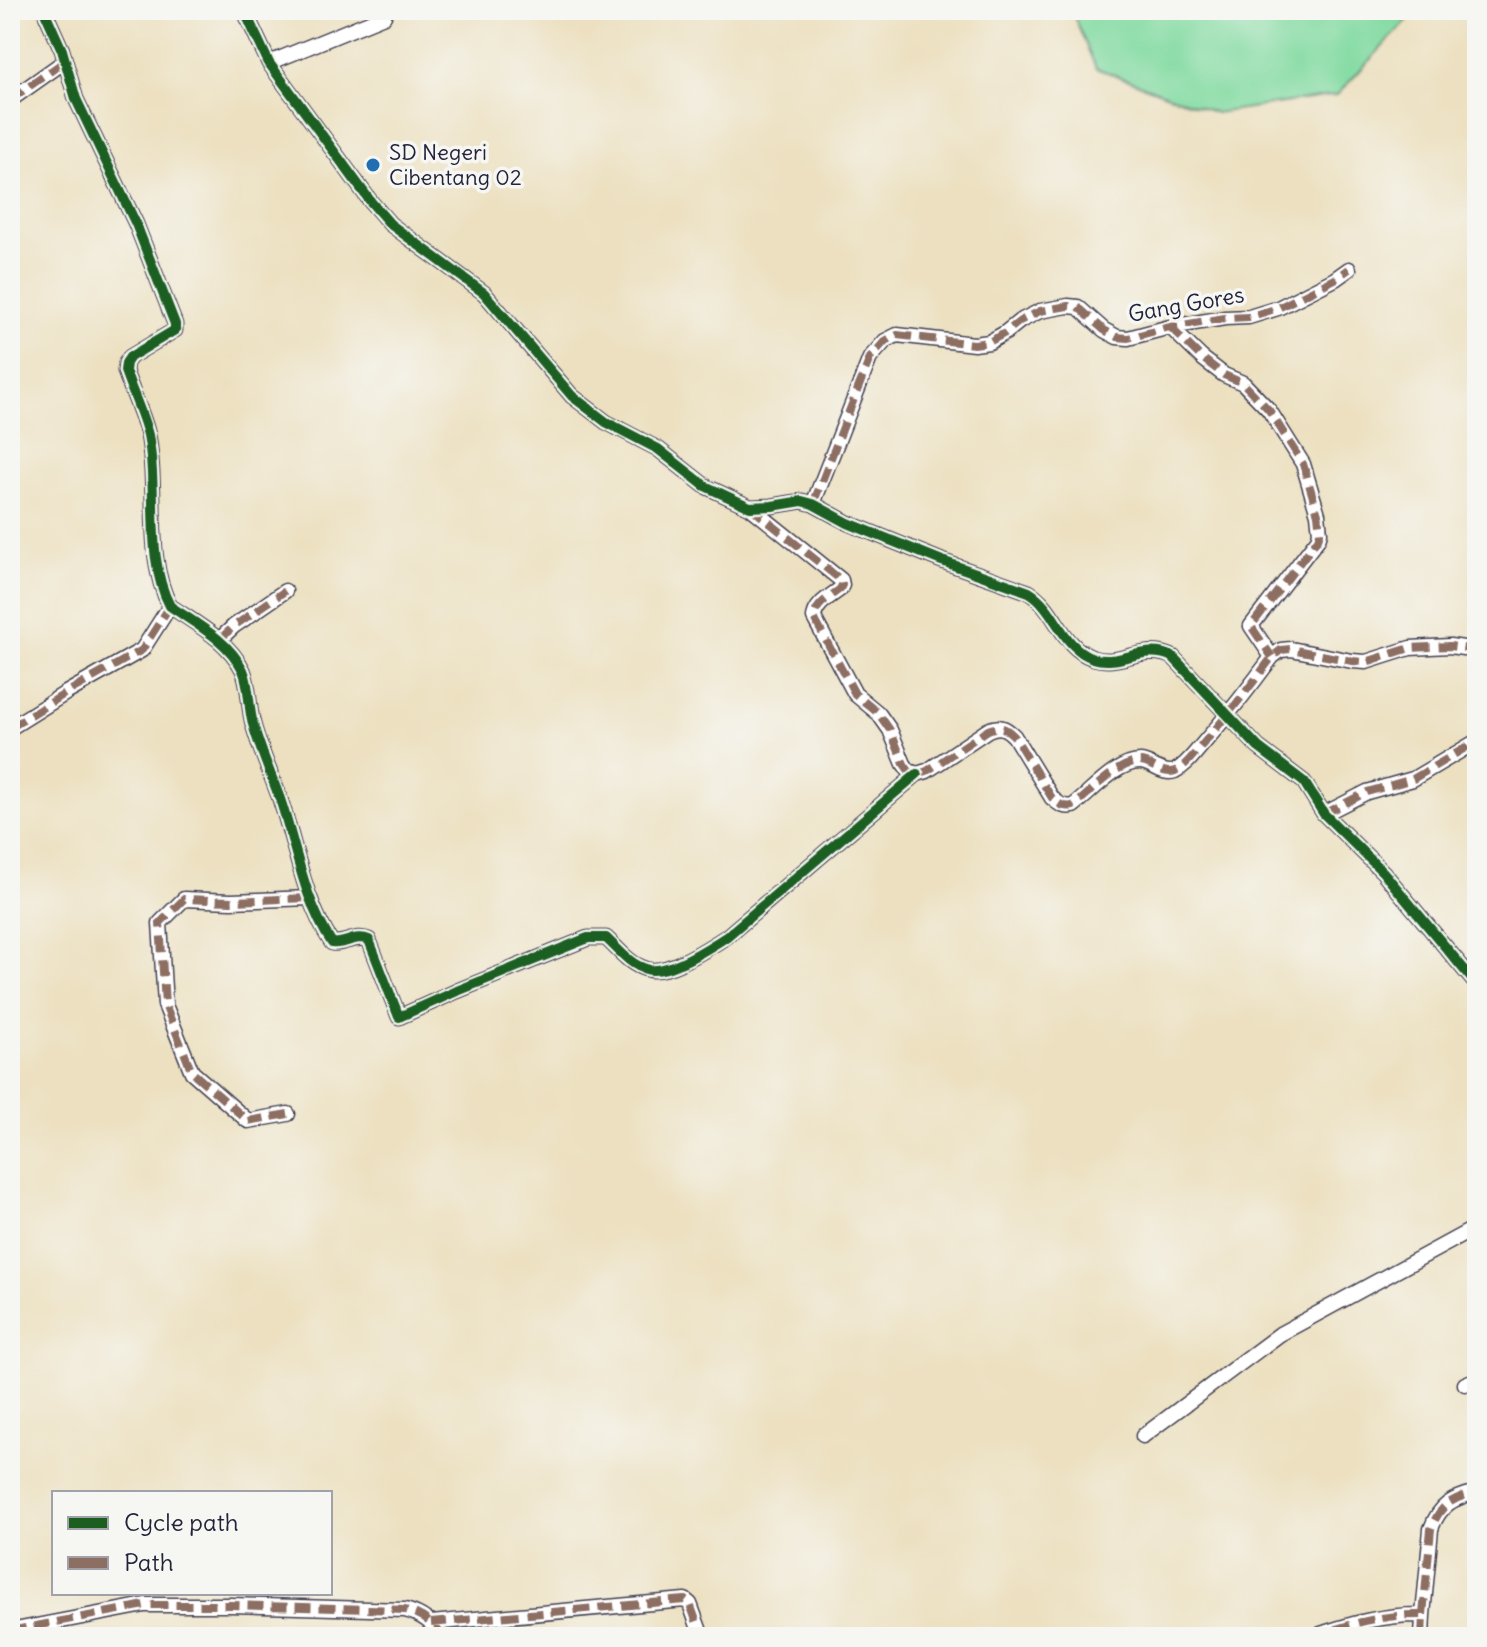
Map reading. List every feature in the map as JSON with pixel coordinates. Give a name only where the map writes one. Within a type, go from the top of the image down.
[{"type":"street","points":[[44,10],[65,61],[76,99],[136,224],[175,324],[175,330],[169,335],[130,357],[125,371],[147,434],[157,572],[170,606],[219,640],[243,671],[251,719],[323,930],[332,943],[363,937],[369,940],[399,1017],[588,938],[606,938],[629,961],[648,970],[671,966],[698,955],[726,937],[917,774],[927,771],[998,726],[1007,728],[1014,736],[1052,798],[1060,805],[1073,806],[1117,769],[1131,763],[1143,762],[1168,772],[1185,764],[1281,650],[1366,662],[1410,648],[1450,646],[1477,650]]},
{"type":"street","points":[[244,10],[269,63],[390,224],[484,293],[572,396],[606,422],[658,449],[705,486],[750,507],[841,580],[840,589],[817,607],[814,618],[855,694],[878,713],[890,730],[904,764],[909,771],[917,774]]},
{"type":"street","points":[[269,63],[384,16]]},
{"type":"street","points":[[10,100],[65,61]]},
{"type":"street","name":"Gang Gores","points":[[813,504],[870,358],[885,341],[897,335],[974,344],[989,342],[1040,311],[1068,306],[1078,307],[1092,321],[1117,337],[1139,336],[1170,327],[1249,317],[1278,308],[1349,269]]},
{"type":"street","points":[[1170,327],[1224,375],[1243,383],[1269,410],[1303,464],[1318,514],[1320,533],[1251,626],[1272,657]]},
{"type":"street","points":[[750,507],[802,501],[813,504],[848,523],[1029,592],[1037,597],[1072,644],[1095,658],[1116,659],[1155,651],[1173,657],[1258,747],[1304,782],[1324,814],[1383,872],[1477,985]]},
{"type":"street","points":[[219,640],[285,591]]},
{"type":"street","points":[[10,728],[142,650],[170,606]]},
{"type":"street","points":[[1324,814],[1367,792],[1413,779],[1477,741]]},
{"type":"street","points":[[288,1114],[248,1121],[192,1072],[165,1005],[160,923],[184,899],[310,898]]},
{"type":"street","points":[[1143,1436],[1280,1334],[1477,1227]]},
{"type":"street","points":[[1422,1637],[1431,1529],[1435,1516],[1444,1505],[1477,1492]]},
{"type":"street","points":[[431,1623],[685,1600],[690,1604],[702,1637]]},
{"type":"street","points":[[10,1631],[145,1605],[231,1605],[405,1610],[420,1614],[444,1637]]},
{"type":"street","points":[[1312,1637],[1373,1618],[1423,1615]]},
{"type":"green space","points":[[1071,10],[1417,10],[1337,95],[1216,113],[1096,68]]},
{"type":"marked path","points":[[10,100],[65,61]]},
{"type":"marked path","points":[[813,504],[870,358],[885,341],[897,335],[974,344],[989,342],[1040,311],[1068,306],[1078,307],[1117,337],[1128,338],[1170,327],[1249,317],[1278,308],[1349,269]]},
{"type":"marked path","points":[[1170,327],[1224,375],[1243,383],[1269,410],[1303,464],[1318,514],[1320,533],[1251,626],[1272,657]]},
{"type":"marked path","points":[[750,507],[841,580],[840,589],[820,605],[814,618],[855,694],[878,713],[890,730],[909,771],[917,774],[927,771],[988,730],[1002,728],[1014,736],[1052,798],[1064,806],[1073,806],[1113,772],[1131,763],[1144,763],[1166,772],[1179,769],[1190,760],[1272,657],[1281,650],[1366,662],[1410,648],[1450,646],[1477,650]]},
{"type":"marked path","points":[[219,640],[285,591]]},
{"type":"marked path","points":[[10,728],[142,650],[170,606]]},
{"type":"marked path","points":[[1324,814],[1367,792],[1413,779],[1477,741]]},
{"type":"marked path","points":[[288,1114],[248,1121],[192,1072],[165,1005],[160,923],[184,899],[310,898]]},
{"type":"marked path","points":[[1423,1615],[1431,1529],[1448,1503],[1477,1492]]},
{"type":"marked path","points":[[431,1623],[685,1600],[690,1604],[702,1637]]},
{"type":"marked path","points":[[10,1631],[145,1605],[231,1605],[405,1610],[427,1620],[444,1637]]},
{"type":"marked path","points":[[1312,1637],[1367,1621],[1423,1615],[1422,1637]]},
{"type":"cycle path","points":[[44,10],[62,50],[76,99],[136,224],[175,324],[175,330],[130,357],[125,371],[148,435],[155,545],[162,587],[170,606],[220,641],[237,659],[247,683],[256,734],[322,927],[332,943],[360,938],[369,940],[399,1017],[588,938],[606,938],[629,960],[646,969],[665,968],[687,960],[726,937],[917,774]]},
{"type":"cycle path","points":[[244,10],[269,63],[371,202],[390,224],[484,293],[572,396],[606,422],[658,449],[705,486],[750,507],[802,501],[813,504],[848,523],[1029,592],[1046,608],[1073,645],[1093,658],[1113,660],[1152,653],[1173,657],[1258,747],[1304,782],[1324,814],[1383,872],[1477,985]]},
{"type":"place","name":"SD Negeri Cibentang 02","points":[[373,165]]}]
